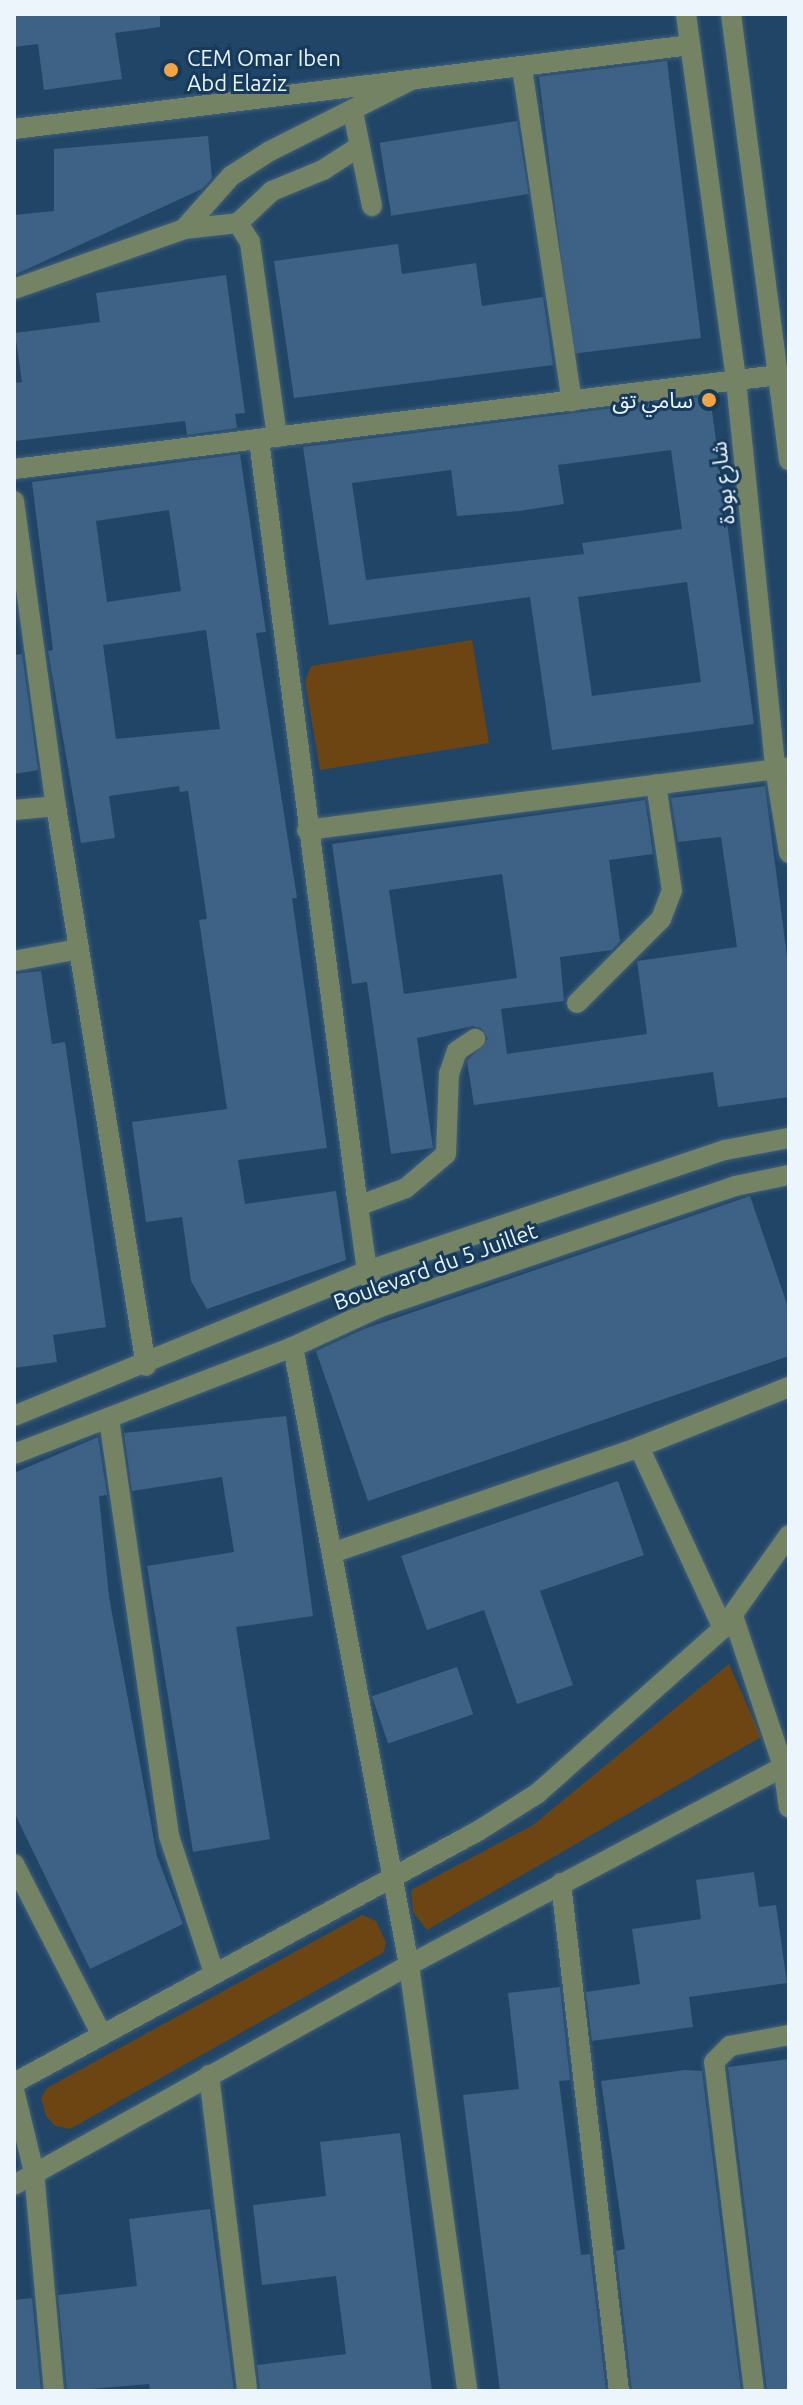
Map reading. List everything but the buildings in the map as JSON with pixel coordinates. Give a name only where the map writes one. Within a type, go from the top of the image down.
[{"type":"street","name":"شارع بودة","points":[[686,14],[736,381],[782,767],[789,853]]},
{"type":"street","points":[[731,14],[779,308],[778,375],[789,460]]},
{"type":"street","points":[[14,129],[422,75],[522,68],[690,45]]},
{"type":"street","points":[[522,68],[572,401]]},
{"type":"street","points":[[184,229],[231,176],[270,151],[422,75]]},
{"type":"street","points":[[353,112],[372,206]]},
{"type":"street","points":[[14,289],[184,229],[238,223],[272,191],[323,170],[360,146]]},
{"type":"street","points":[[238,223],[250,242],[307,830],[367,1271],[380,1307]]},
{"type":"street","points":[[14,469],[778,375]]},
{"type":"street","points":[[14,501],[56,806],[146,1366]]},
{"type":"street","points":[[307,830],[782,767]]},
{"type":"street","points":[[577,1003],[661,919],[672,891],[656,784]]},
{"type":"street","points":[[14,810],[56,806]]},
{"type":"street","points":[[14,961],[79,949]]},
{"type":"street","points":[[358,1206],[406,1188],[446,1154],[449,1074],[457,1051],[475,1039]]},
{"type":"street","points":[[14,1416],[146,1366],[367,1271],[725,1150],[789,1138]]},
{"type":"street","name":"Boulevard du 5 Juillet","points":[[14,1454],[293,1347],[380,1307],[735,1186],[789,1175]]},
{"type":"street","points":[[293,1347],[389,1877],[409,1965],[467,2391]]},
{"type":"street","points":[[332,1553],[639,1447],[789,1387]]},
{"type":"street","points":[[109,1419],[169,1836],[214,1973]]},
{"type":"street","points":[[639,1447],[728,1622],[786,1765],[789,1808]]},
{"type":"street","points":[[14,2083],[538,1793],[728,1622],[789,1535]]},
{"type":"street","points":[[14,2185],[409,1965],[786,1765]]},
{"type":"street","points":[[14,1864],[102,2035]]},
{"type":"street","points":[[561,1883],[619,2391]]},
{"type":"street","points":[[754,2391],[714,2062],[730,2046],[789,2035]]},
{"type":"street","points":[[209,2075],[247,2391]]},
{"type":"street","points":[[14,2090],[34,2172],[54,2391]]},
{"type":"shaded area","points":[[472,640],[489,743],[320,770],[305,681],[311,666]]},
{"type":"shaded area","points":[[729,1664],[761,1737],[427,1930],[413,1912],[411,1890],[533,1825]]},
{"type":"shaded area","points":[[362,1915],[376,1921],[386,1943],[383,1953],[70,2129],[55,2126],[46,2116],[41,2098],[47,2088]]},
{"type":"place","name":"CEM Omar Iben Abd Elaziz","points":[[171,70]]},
{"type":"place","name":"سامي تق","points":[[709,400]]}]
